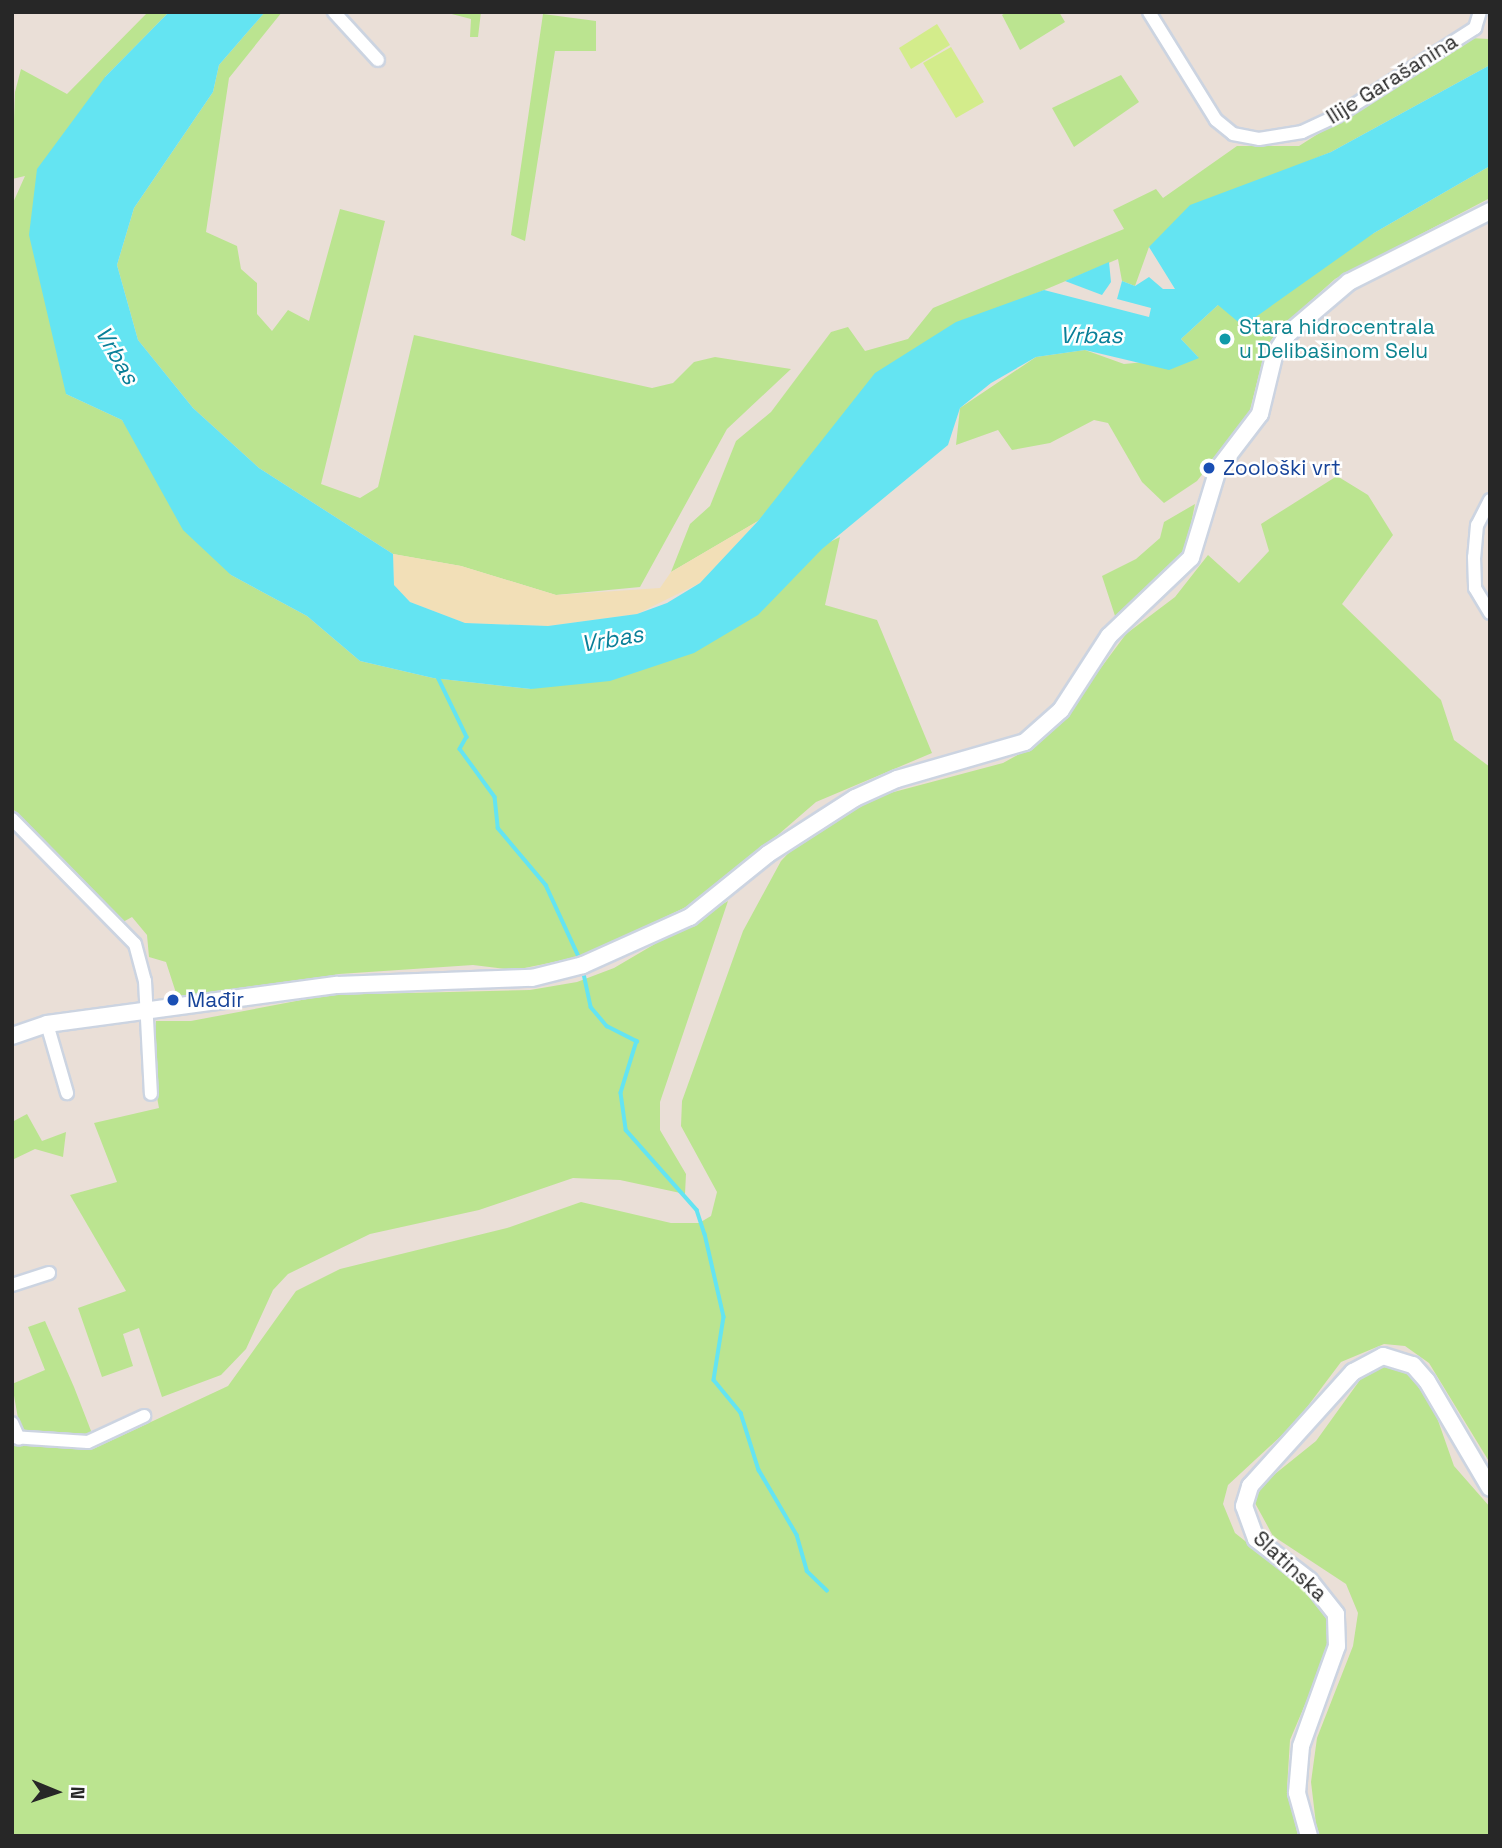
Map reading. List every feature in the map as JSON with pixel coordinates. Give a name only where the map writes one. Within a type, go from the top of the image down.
[{"type":"street","points":[[334,12],[378,60]]},
{"type":"street","name":"Ilije Garašanina","points":[[1149,12],[1216,120],[1233,134],[1259,139],[1302,132],[1337,116],[1475,28],[1481,13]]},
{"type":"street","points":[[12,1036],[47,1024],[145,1013],[337,985],[532,978],[579,966],[690,917],[778,847],[855,798],[898,779],[1010,748],[1042,732],[1109,636],[1191,558],[1218,469],[1260,414],[1274,356],[1288,334],[1349,282],[1490,211]]},
{"type":"street","points":[[1490,500],[1477,525],[1474,557],[1475,588],[1490,612]]},
{"type":"street","points":[[12,819],[135,944],[145,1013],[151,1094]]},
{"type":"street","points":[[47,1024],[67,1093]]},
{"type":"street","points":[[12,1285],[49,1273]]},
{"type":"street","name":"Slatinska","points":[[1309,1836],[1297,1793],[1301,1746],[1337,1646],[1336,1614],[1309,1580],[1256,1539],[1244,1506],[1250,1486],[1353,1371],[1383,1356],[1413,1365],[1427,1381],[1490,1488]]},
{"type":"street","points":[[12,1423],[15,1438],[88,1443],[144,1416]]},
{"type":"green space","points":[[148,12],[169,12],[105,77],[66,394],[122,420],[231,575],[307,616],[360,661],[433,678],[531,689],[840,537],[825,605],[877,620],[932,753],[816,802],[705,898],[583,956],[515,970],[473,965],[339,974],[190,1004],[177,996],[166,962],[149,957],[147,935],[132,917],[123,922],[12,808],[12,205],[25,176],[12,179],[15,92],[21,69],[67,94]]},
{"type":"green space","points":[[265,12],[282,12],[229,78],[206,232],[237,246],[241,269],[257,283],[257,314],[272,331],[288,310],[309,321],[340,209],[385,221],[321,484],[360,498],[378,487],[414,335],[652,388],[673,383],[694,362],[715,357],[791,369],[727,429],[640,587],[556,595],[461,566],[393,554],[259,468],[193,408],[138,340],[117,265],[134,208],[213,92],[219,65]]},
{"type":"green space","points":[[444,12],[481,12],[478,37],[470,37],[471,19]]},
{"type":"green space","points":[[1007,12],[1059,12],[1065,22],[1020,50],[1002,15]]},
{"type":"green space","points":[[543,14],[596,21],[596,51],[555,51],[525,241],[511,235]]},
{"type":"green space","points":[[937,24],[950,45],[911,69],[899,48]]},
{"type":"green space","points":[[1469,38],[1489,39],[1490,65],[1331,152],[1262,180],[1149,247],[1135,286],[1122,281],[1118,259],[1030,296],[808,465],[758,521],[671,572],[690,524],[710,506],[736,441],[771,412],[831,332],[848,327],[865,351],[908,339],[933,308],[1124,229],[1113,210],[1156,189],[1163,198],[1237,146],[1299,146]]},
{"type":"green space","points":[[951,47],[984,102],[956,118],[923,63]]},
{"type":"green space","points":[[1121,75],[1139,102],[1074,147],[1052,108]]},
{"type":"green space","points":[[1490,166],[1490,198],[1335,279],[1285,324],[1266,346],[1249,414],[1197,481],[1164,503],[1142,482],[1108,423],[1094,420],[1050,443],[1012,450],[998,430],[956,445],[960,408],[1036,357],[1085,350],[1124,364],[1198,357],[1181,339],[1218,305],[1374,233]]},
{"type":"green space","points":[[1337,476],[1368,495],[1393,535],[1342,604],[1441,700],[1454,740],[1490,767],[1490,1463],[1429,1363],[1405,1346],[1384,1344],[1341,1362],[1295,1423],[1228,1485],[1223,1504],[1235,1533],[1325,1605],[1331,1621],[1328,1650],[1290,1740],[1287,1788],[1298,1836],[12,1836],[12,1443],[93,1449],[228,1386],[296,1291],[340,1269],[507,1228],[581,1202],[671,1223],[699,1223],[711,1216],[717,1192],[681,1126],[682,1101],[743,931],[781,861],[816,824],[860,801],[1003,763],[1032,747],[1057,727],[1126,634],[1175,597],[1208,555],[1239,583],[1269,551],[1261,524]]},
{"type":"green space","points":[[1195,504],[1184,558],[1117,622],[1102,576],[1136,559],[1160,538],[1164,522]]},
{"type":"green space","points":[[728,901],[660,1102],[660,1130],[686,1174],[685,1194],[620,1180],[573,1178],[479,1210],[370,1234],[288,1274],[273,1290],[246,1349],[221,1375],[162,1397],[139,1328],[123,1334],[133,1366],[102,1377],[78,1308],[126,1291],[70,1195],[117,1182],[94,1123],[159,1108],[152,1071],[156,1021],[191,1021],[328,995],[530,990],[577,982],[614,968]]},
{"type":"green space","points":[[27,1114],[42,1141],[66,1132],[63,1157],[35,1149],[12,1160],[12,1122]]},
{"type":"green space","points":[[45,1321],[93,1436],[20,1430],[12,1384],[45,1370],[28,1327]]},
{"type":"green space","points":[[1383,1362],[1410,1370],[1428,1392],[1454,1466],[1490,1507],[1490,1836],[1320,1836],[1316,1824],[1311,1782],[1317,1738],[1353,1646],[1358,1613],[1346,1584],[1273,1536],[1255,1503],[1260,1486],[1316,1441],[1365,1373]]},
{"type":"sand","points":[[758,521],[700,583],[637,614],[548,626],[465,623],[410,602],[394,585],[393,554],[461,566],[556,595],[660,588],[671,572]]},
{"type":"water","name":"Vrbas","points":[[169,12],[265,12],[219,65],[213,92],[134,208],[117,265],[138,340],[193,408],[259,468],[393,554],[394,585],[410,602],[465,623],[548,626],[637,614],[667,603],[700,583],[758,521],[875,373],[956,322],[1044,290],[1149,317],[1151,308],[1117,299],[1122,281],[1135,286],[1149,277],[1163,289],[1175,289],[1149,247],[1190,205],[1331,152],[1490,65],[1490,166],[1374,233],[1243,326],[1218,305],[1181,339],[1199,358],[1169,370],[1085,350],[1036,357],[991,383],[960,408],[948,445],[822,549],[758,615],[694,653],[610,681],[531,689],[433,678],[360,661],[307,616],[231,575],[183,530],[122,420],[66,394],[29,235],[37,169],[105,77]]},
{"type":"water","points":[[1109,262],[1111,282],[1102,295],[1065,281]]},
{"type":"waterway","points":[[437,675],[467,737],[460,749],[495,797],[498,828],[546,885],[581,961]]},
{"type":"waterway","points":[[583,969],[591,1007],[607,1026],[637,1041],[621,1093],[626,1130],[697,1210],[705,1234],[724,1317],[714,1380],[741,1413],[759,1470],[797,1535],[807,1571],[827,1590]]},
{"type":"place","name":"Stara hidrocentrala u Delibašinom Selu","points":[[1225,339]]},
{"type":"place","name":"Zoološki vrt","points":[[1209,468]]},
{"type":"place","name":"Mađir","points":[[173,1000]]}]
